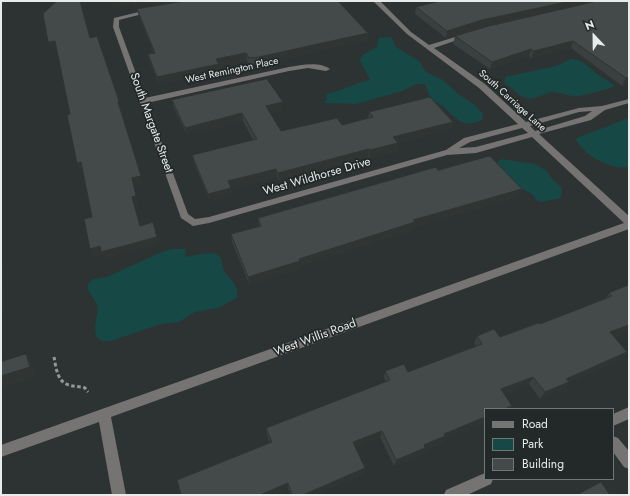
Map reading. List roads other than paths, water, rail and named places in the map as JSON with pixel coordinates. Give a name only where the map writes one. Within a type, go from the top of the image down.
[{"type":"street","name":"South Carriage Lane","points":[[376,1],[410,33],[482,86],[629,223]]},
{"type":"street","name":"South Margate Street","points":[[161,9],[116,19],[116,27],[144,101],[184,216],[193,223]]},
{"type":"street","points":[[430,47],[474,33]]},
{"type":"street","name":"West Remington Place","points":[[144,101],[289,69],[308,66],[326,69]]},
{"type":"street","name":"West Wildhorse Drive","points":[[447,152],[467,140],[579,110],[602,108],[629,101]]},
{"type":"street","name":"West Wildhorse Drive","points":[[193,223],[209,220],[447,152],[476,150],[588,118],[602,108]]},
{"type":"street","name":"West Willis Road","points":[[1,451],[629,223]]},
{"type":"street","points":[[614,420],[629,413]]},
{"type":"street","points":[[104,414],[119,495]]},
{"type":"street","points":[[614,443],[629,462]]},
{"type":"street","points":[[451,495],[484,480]]}]
